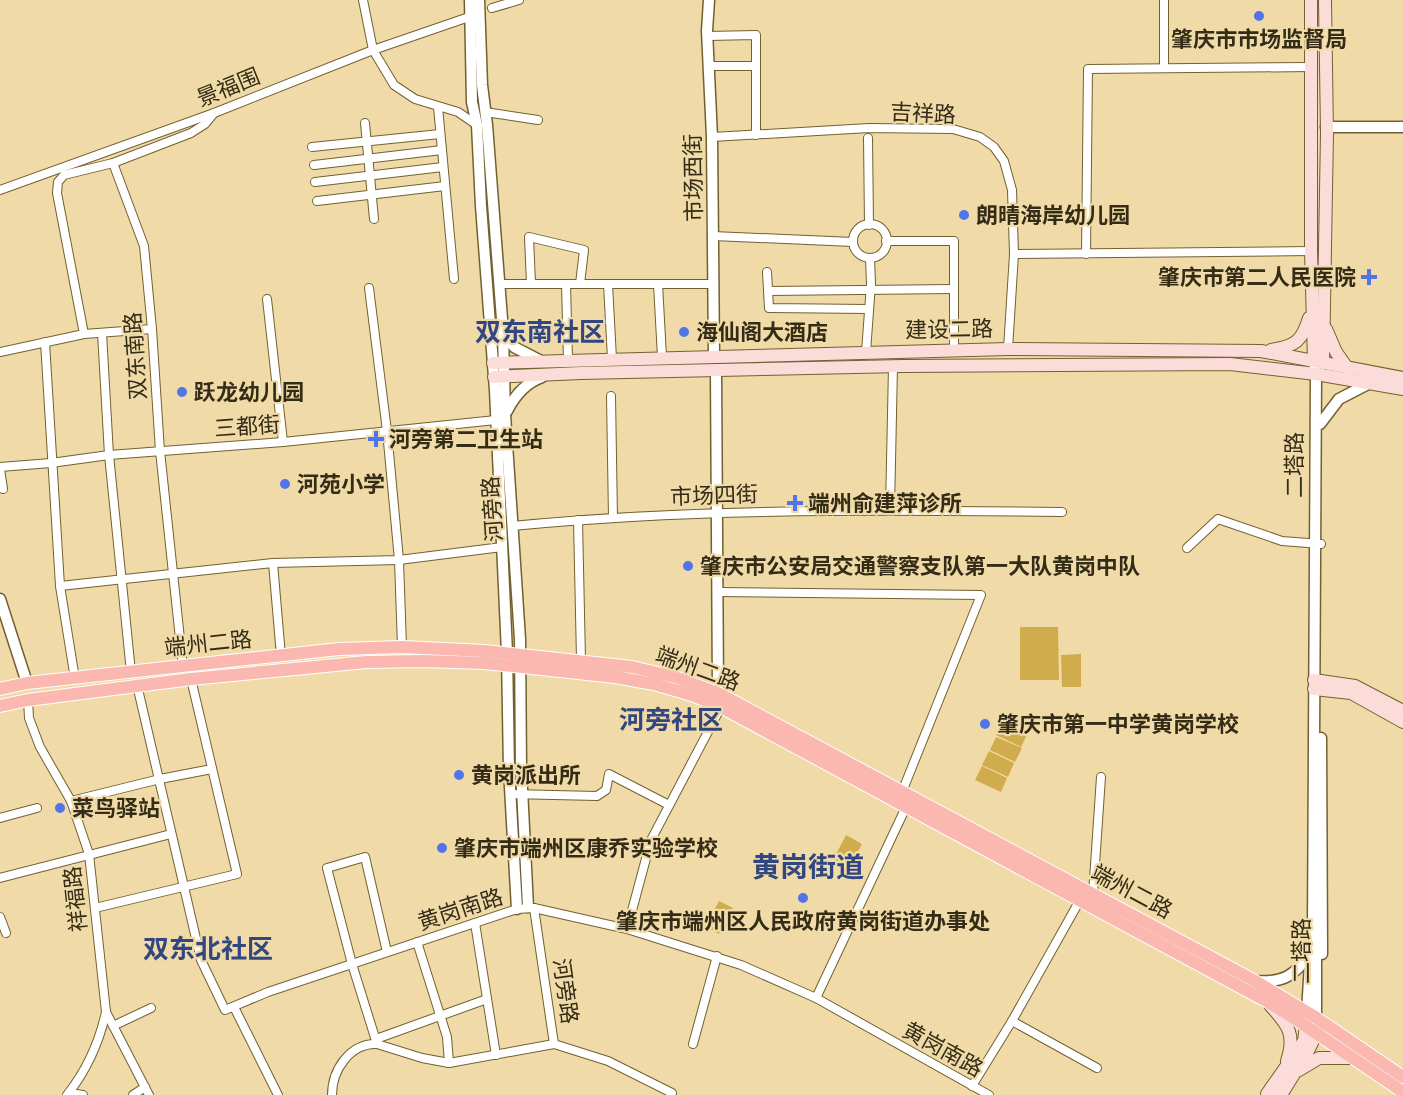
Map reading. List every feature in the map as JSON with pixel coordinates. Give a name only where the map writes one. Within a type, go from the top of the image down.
[{"type":"main road","name":"二塔路","points":[[1319,368],[1324,325],[1327,130],[1325,0]]},
{"type":"main road","name":"二塔路","points":[[1311,4],[1312,308],[1319,368]]},
{"type":"main road","points":[[1262,351],[1282,348],[1298,342],[1304,335],[1312,308]]},
{"type":"main road","points":[[1324,325],[1336,352],[1348,369]]},
{"type":"main road","name":"建设二路","points":[[498,363],[1008,349],[1262,351],[1370,383],[1403,389]]},
{"type":"main road","points":[[1230,364],[1233,360],[1232,351]]},
{"type":"main road","points":[[574,360],[580,373]]},
{"type":"main road","name":"建设二路","points":[[499,377],[892,366],[1230,364],[1348,369],[1403,378]]},
{"type":"main road","name":"端州二路","points":[[0,689],[27,683],[339,649],[402,647],[507,659],[521,667],[615,677],[654,684],[692,695],[721,707],[1080,900],[1255,981],[1313,1020]]},
{"type":"main road","name":"端州二路","points":[[507,659],[520,654],[632,667],[675,677],[718,693],[1093,894],[1268,1002],[1313,1020]]},
{"type":"main road","name":"端州二路","points":[[0,706],[28,700],[191,679],[366,662],[484,657]]},
{"type":"main road","points":[[558,672],[560,658]]},
{"type":"main road","points":[[1318,685],[1355,686],[1403,711]]},
{"type":"main road","points":[[1318,685],[1351,693],[1403,722]]},
{"type":"main road","points":[[1268,1002],[1284,1020],[1291,1035],[1290,1070]]},
{"type":"main road","points":[[1313,1020],[1317,1034],[1352,1058]]},
{"type":"main road","points":[[1313,1020],[1403,1092]]},
{"type":"main road","points":[[1290,1070],[1313,1020]]},
{"type":"main road","points":[[1273,1093],[1317,1034]]},
{"type":"main road","points":[[1290,1070],[1319,1058],[1352,1058],[1367,1061],[1403,1077]]},
{"type":"street","points":[[363,0],[373,50],[394,85],[415,99],[458,112],[477,125]]},
{"type":"street","points":[[492,8],[519,0]]},
{"type":"street","name":"市场西街","points":[[709,0],[707,36],[712,137],[714,356]]},
{"type":"street","points":[[1164,0],[1164,68]]},
{"type":"street","name":"河旁路","points":[[476,1],[472,102],[477,125],[499,377],[502,547],[516,794],[526,908],[554,1044]]},
{"type":"street","name":"景福围","points":[[0,190],[214,113],[373,50],[474,17]]},
{"type":"street","name":"河旁路","points":[[474,17],[485,112],[503,332],[498,363]]},
{"type":"street","points":[[707,36],[756,35],[756,135]]},
{"type":"street","points":[[709,66],[756,66]]},
{"type":"street","points":[[1086,254],[1088,69],[1312,67]]},
{"type":"street","points":[[458,112],[472,102]]},
{"type":"street","points":[[438,107],[454,279]]},
{"type":"street","points":[[485,112],[538,120]]},
{"type":"street","points":[[84,334],[57,193],[58,182],[64,175],[112,163],[191,133],[205,124],[214,113]]},
{"type":"street","points":[[365,123],[374,219]]},
{"type":"street","points":[[1327,130],[1403,127]]},
{"type":"street","name":"吉祥路","points":[[712,137],[868,128],[953,129],[980,137],[994,147],[1010,175],[1012,190],[1014,254],[1008,349]]},
{"type":"street","points":[[1327,130],[1403,133]]},
{"type":"street","points":[[312,147],[441,134]]},
{"type":"street","points":[[868,138],[869,225]]},
{"type":"street","points":[[314,165],[442,150]]},
{"type":"street","name":"双东南路","points":[[112,163],[144,246],[160,451],[183,667]]},
{"type":"street","points":[[315,182],[443,167]]},
{"type":"street","points":[[317,201],[445,186]]},
{"type":"street","points":[[869,225],[880,228],[886,241],[885,249],[881,254],[865,258],[856,252],[853,242],[859,228],[869,225]]},
{"type":"street","points":[[713,236],[853,242]]},
{"type":"street","points":[[531,284],[529,237],[584,250],[580,284]]},
{"type":"street","points":[[886,241],[954,241],[954,350]]},
{"type":"street","points":[[1014,254],[1311,250]]},
{"type":"street","points":[[866,352],[870,258]]},
{"type":"street","points":[[766,272],[769,308],[869,309]]},
{"type":"street","points":[[499,284],[714,284]]},
{"type":"street","points":[[566,284],[574,360]]},
{"type":"street","points":[[608,284],[612,359]]},
{"type":"street","points":[[658,284],[662,357]]},
{"type":"street","points":[[369,288],[387,431],[399,560],[402,647]]},
{"type":"street","points":[[768,291],[953,289]]},
{"type":"street","points":[[267,299],[283,442]]},
{"type":"street","points":[[0,352],[84,334],[152,329]]},
{"type":"street","points":[[503,332],[514,348],[541,361]]},
{"type":"street","points":[[102,333],[109,455],[131,672]]},
{"type":"street","points":[[45,342],[60,586],[75,679]]},
{"type":"street","points":[[890,510],[892,366]]},
{"type":"street","name":"二塔路","points":[[1318,544],[1319,368]]},
{"type":"street","name":"二塔路","points":[[1313,1020],[1318,685],[1319,368]]},
{"type":"street","points":[[716,370],[718,693]]},
{"type":"street","points":[[500,417],[519,392],[533,380],[545,376]]},
{"type":"street","points":[[1320,424],[1339,399],[1370,383]]},
{"type":"street","points":[[611,396],[613,518]]},
{"type":"street","name":"河旁路","points":[[500,417],[513,526],[521,667],[516,794]]},
{"type":"street","name":"三都街","points":[[0,468],[109,455],[283,442],[500,417]]},
{"type":"street","points":[[0,468],[3,489]]},
{"type":"street","name":"市场四街","points":[[513,526],[716,512],[890,510],[1062,512]]},
{"type":"street","points":[[1187,548],[1218,519],[1282,541],[1318,544]]},
{"type":"street","points":[[578,520],[581,660]]},
{"type":"street","points":[[60,586],[273,563],[399,560],[502,547]]},
{"type":"street","points":[[273,563],[281,656]]},
{"type":"street","points":[[717,592],[981,595],[902,792]]},
{"type":"street","points":[[0,599],[6,633],[27,683]]},
{"type":"street","points":[[96,908],[237,874],[191,679]]},
{"type":"street","name":"二塔路","points":[[1313,1020],[1310,952],[1313,930],[1318,685]]},
{"type":"street","points":[[137,686],[201,960],[225,1010],[234,1006],[278,1095]]},
{"type":"street","name":"祥福路","points":[[28,700],[29,718],[40,747],[71,801],[89,854],[106,1012],[147,1091]]},
{"type":"street","points":[[627,929],[651,840],[721,707]]},
{"type":"street","points":[[71,801],[212,769]]},
{"type":"street","points":[[516,794],[597,796],[606,790],[609,774],[669,805]]},
{"type":"street","points":[[1093,894],[1101,777]]},
{"type":"street","points":[[816,998],[906,807]]},
{"type":"street","points":[[0,818],[37,808]]},
{"type":"street","points":[[0,878],[171,834]]},
{"type":"street","points":[[376,1041],[352,964],[327,868],[365,857],[387,952]]},
{"type":"street","points":[[972,1086],[1012,1021],[1080,900]]},
{"type":"street","name":"黄岗南路","points":[[234,1006],[268,992],[387,952],[526,908],[627,929],[741,964],[816,998],[989,1095]]},
{"type":"street","points":[[0,917],[6,933]]},
{"type":"street","points":[[475,923],[496,1055]]},
{"type":"street","name":"二塔路","points":[[1313,930],[1316,959],[1313,1020]]},
{"type":"street","points":[[417,942],[447,1037],[449,1063]]},
{"type":"street","points":[[1255,981],[1270,982],[1290,975],[1303,964],[1310,952]]},
{"type":"street","points":[[693,1044],[717,956]]},
{"type":"street","points":[[332,1095],[334,1075],[339,1065],[359,1048],[440,1015],[487,999]]},
{"type":"street","points":[[113,1026],[150,1008]]},
{"type":"street","points":[[68,1094],[89,1063],[101,1035],[106,1012]]},
{"type":"street","points":[[1012,1021],[1097,1068]]},
{"type":"street","points":[[376,1041],[422,1058],[449,1063],[554,1044],[608,1061],[672,1093]]},
{"type":"street","points":[[133,1095],[147,1091]]},
{"type":"street","points":[[68,1094],[83,1095]]},
{"type":"shaded area","points":[[1020,627],[1058,627],[1059,680],[1020,680]]},
{"type":"shaded area","points":[[1081,654],[1081,687],[1062,687],[1061,655]]},
{"type":"shaded area","points":[[1002,721],[1028,733],[1021,747],[996,735]]},
{"type":"shaded area","points":[[996,737],[1022,748],[1015,762],[990,750]]},
{"type":"shaded area","points":[[989,751],[1014,763],[1008,777],[982,765]]},
{"type":"shaded area","points":[[982,766],[1007,778],[1001,792],[975,780]]},
{"type":"shaded area","points":[[846,835],[862,844],[848,870],[832,862]]},
{"type":"shaded area","points":[[719,901],[733,908],[719,934],[705,926]]},
{"type":"place","name":"肇庆市市场监督局","points":[[1259,16]]},
{"type":"place","name":"朗晴海岸幼儿园","points":[[964,215]]},
{"type":"place","name":"肇庆市第二人民医院","points":[[1369,277]]},
{"type":"place","name":"海仙阁大酒店","points":[[684,332]]},
{"type":"place","name":"跃龙幼儿园","points":[[182,392]]},
{"type":"place","name":"河旁第二卫生站","points":[[376,439]]},
{"type":"place","name":"河苑小学","points":[[285,484]]},
{"type":"place","name":"端州俞建萍诊所","points":[[795,503]]},
{"type":"place","name":"肇庆市公安局交通警察支队第一大队黄岗中队","points":[[688,566]]},
{"type":"place","name":"肇庆市第一中学黄岗学校","points":[[985,724]]},
{"type":"place","name":"黄岗派出所","points":[[459,775]]},
{"type":"place","name":"菜鸟驿站","points":[[60,808]]},
{"type":"place","name":"肇庆市端州区康乔实验学校","points":[[442,848]]},
{"type":"place","name":"肇庆市端州区人民政府黄岗街道办事处","points":[[803,898]]},
{"type":"district","name":"双东南社区","points":[[540,332]]},
{"type":"district","name":"河旁社区","points":[[671,720]]},
{"type":"district","name":"黄岗街道","points":[[808,867]]},
{"type":"district","name":"双东北社区","points":[[208,949]]}]
